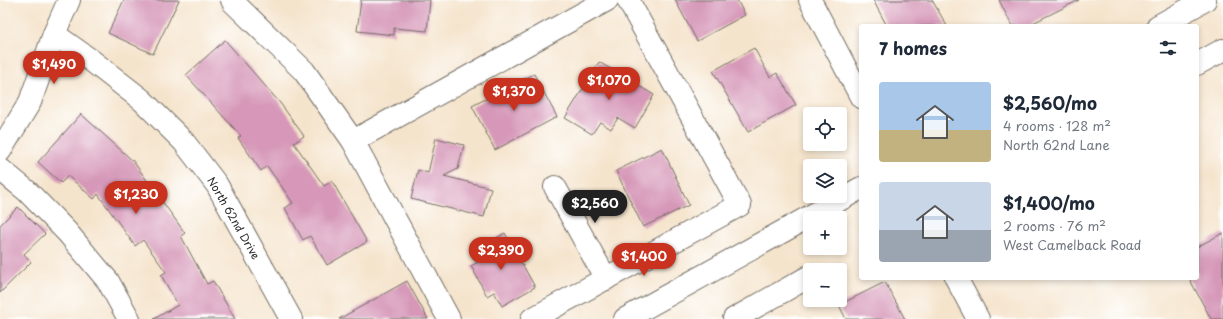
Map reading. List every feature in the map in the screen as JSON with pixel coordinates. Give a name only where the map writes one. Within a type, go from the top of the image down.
[{"type":"street","points":[[0,151],[30,102],[54,34],[69,0]]},
{"type":"street","points":[[232,0],[304,71],[353,141],[449,319]]},
{"type":"street","points":[[353,141],[608,0]]},
{"type":"street","points":[[532,319],[740,205],[628,0]]},
{"type":"street","points":[[810,0],[859,92]]},
{"type":"street","points":[[1162,24],[1205,0]]},
{"type":"street","name":"North 62nd Drive","points":[[54,34],[92,61],[142,100],[184,142],[217,185],[291,319]]},
{"type":"street","points":[[1199,63],[1223,50]]},
{"type":"street","points":[[0,169],[27,191],[67,232],[108,281],[129,319]]},
{"type":"street","points":[[555,187],[606,279]]},
{"type":"street","points":[[625,319],[859,189]]},
{"type":"street","points":[[734,319],[803,280]]},
{"type":"street","points":[[957,280],[978,319]]},
{"type":"building","points":[[124,0],[179,0],[153,54],[108,33]]},
{"type":"building","points":[[361,0],[430,0],[427,31],[394,28],[394,35],[357,31]]},
{"type":"building","points":[[675,0],[737,0],[745,15],[697,41]]},
{"type":"building","points":[[873,0],[932,0],[946,24],[886,24]]},
{"type":"building","points":[[999,0],[1079,0],[1031,24],[1011,24]]},
{"type":"building","points":[[225,40],[280,103],[304,136],[294,143],[324,186],[332,181],[367,242],[327,265],[310,236],[303,240],[285,208],[293,203],[267,166],[261,171],[238,138],[241,136],[186,75]]},
{"type":"building","points":[[754,48],[770,77],[777,73],[796,105],[748,132],[713,71]]},
{"type":"building","points":[[599,62],[654,95],[635,128],[618,118],[611,129],[600,122],[592,134],[565,118]]},
{"type":"building","points":[[534,74],[557,117],[495,150],[472,106]]},
{"type":"building","points":[[81,114],[133,161],[185,233],[181,236],[207,284],[213,281],[235,319],[154,319],[178,305],[161,275],[166,272],[143,240],[135,246],[98,194],[94,199],[68,176],[61,183],[38,162]]},
{"type":"building","points":[[436,138],[464,145],[458,169],[444,176],[491,188],[484,217],[411,199],[418,170],[428,173]]},
{"type":"building","points":[[662,148],[689,205],[643,227],[616,171]]},
{"type":"building","points":[[18,207],[45,234],[24,254],[31,262],[0,293],[0,225]]},
{"type":"building","points":[[505,233],[535,287],[502,306],[494,292],[487,296],[471,266],[478,262],[472,252]]},
{"type":"building","points":[[1223,233],[1223,319],[1211,319],[1190,280],[1199,280],[1199,246]]},
{"type":"building","points":[[407,281],[428,319],[339,319]]},
{"type":"building","points":[[885,282],[905,319],[846,319],[840,307],[847,307],[847,301]]}]
